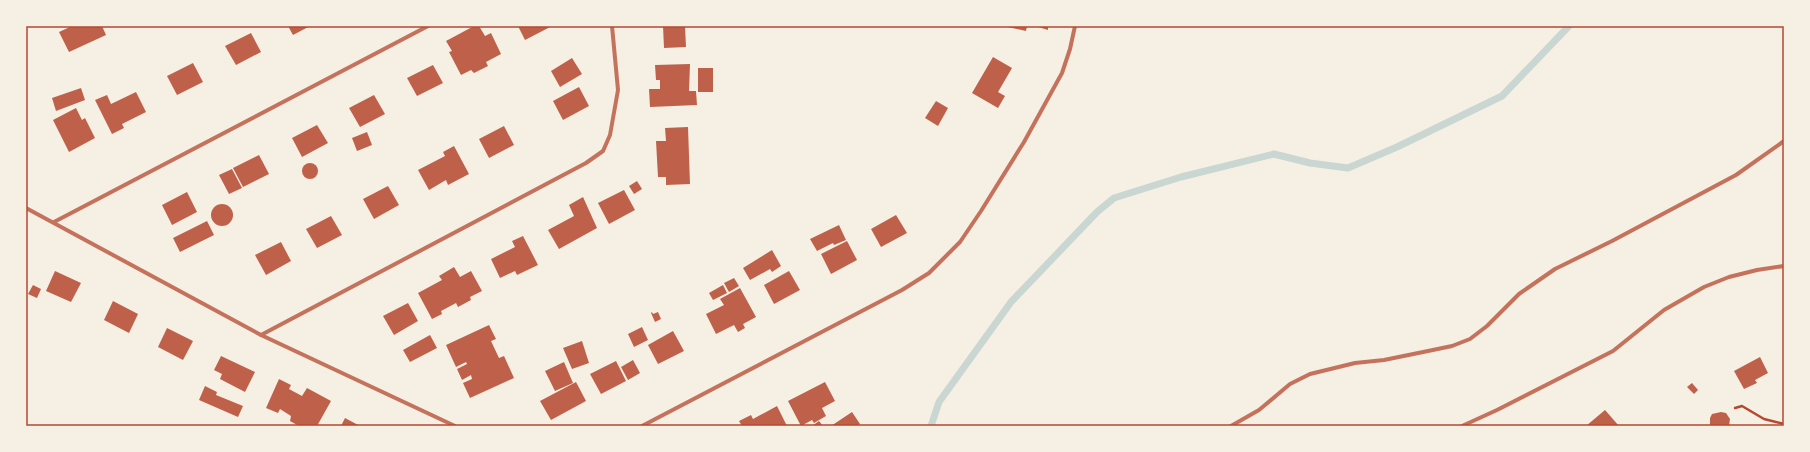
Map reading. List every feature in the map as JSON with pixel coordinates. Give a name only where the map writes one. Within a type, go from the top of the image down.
[{"type":"street","points":[[54,222],[428,26]]},
{"type":"street","points":[[261,335],[586,164],[603,151],[610,135],[618,90],[612,26]]},
{"type":"street","points":[[642,426],[902,290],[929,273],[960,242],[981,212],[1024,142],[1062,73],[1070,49],[1075,26]]},
{"type":"street","points":[[1231,426],[1259,410],[1290,384],[1310,374],[1355,363],[1384,360],[1452,346],[1470,338],[1487,326],[1519,294],[1555,269],[1612,241],[1736,174],[1784,141]]},
{"type":"street","points":[[26,208],[261,335],[455,426]]},
{"type":"street","points":[[1462,426],[1614,351],[1664,310],[1704,287],[1729,277],[1757,270],[1784,266]]},
{"type":"path","points":[[1735,408],[1742,406],[1764,419],[1784,424]]},
{"type":"building","points":[[72,26],[102,26],[106,35],[69,52],[59,32]]},
{"type":"building","points":[[288,26],[310,26],[293,35]]},
{"type":"building","points":[[474,26],[479,26],[485,36],[491,33],[501,54],[486,62],[488,66],[474,73],[471,70],[461,75],[449,52],[452,51],[446,41]]},
{"type":"building","points":[[518,26],[552,26],[525,40]]},
{"type":"building","points":[[663,26],[685,26],[686,47],[664,48]]},
{"type":"building","points":[[1003,26],[1027,26],[1026,31]]},
{"type":"building","points":[[1035,26],[1048,26],[1048,30]]},
{"type":"building","points":[[251,33],[261,52],[236,65],[225,46]]},
{"type":"building","points":[[993,57],[1012,68],[998,92],[1005,96],[998,108],[972,93]]},
{"type":"building","points":[[572,58],[582,74],[560,87],[551,71]]},
{"type":"building","points":[[193,63],[203,82],[177,95],[167,76]]},
{"type":"building","points":[[690,64],[689,91],[696,91],[697,105],[650,107],[649,89],[660,89],[660,80],[656,80],[655,65]]},
{"type":"building","points":[[433,65],[443,83],[417,96],[407,78]]},
{"type":"building","points":[[698,68],[713,68],[713,92],[698,92]]},
{"type":"building","points":[[579,87],[589,106],[563,120],[553,101]]},
{"type":"building","points":[[81,88],[85,100],[56,111],[52,98]]},
{"type":"building","points":[[136,92],[146,112],[122,124],[124,128],[112,134],[95,100],[107,95],[111,104]]},
{"type":"building","points":[[374,95],[385,114],[360,127],[349,108]]},
{"type":"building","points":[[936,101],[948,108],[938,126],[925,118]]},
{"type":"building","points":[[76,108],[82,120],[85,118],[95,138],[69,152],[53,120]]},
{"type":"building","points":[[317,125],[328,143],[302,157],[292,138]]},
{"type":"building","points":[[504,126],[514,145],[489,158],[479,139]]},
{"type":"building","points":[[688,127],[690,184],[666,185],[666,177],[658,177],[656,141],[666,141],[665,128]]},
{"type":"building","points":[[367,132],[372,145],[357,151],[352,138]]},
{"type":"building","points":[[454,146],[469,174],[448,185],[446,180],[429,190],[418,170],[445,156],[443,152]]},
{"type":"building","points":[[259,155],[269,174],[243,187],[233,168]]},
{"type":"building","points":[[310,163],[317,168],[318,171],[313,178],[310,179],[303,174],[302,171],[307,164]]},
{"type":"building","points":[[232,169],[242,188],[229,194],[219,175]]},
{"type":"building","points":[[637,181],[642,189],[634,194],[629,186]]},
{"type":"building","points":[[388,186],[399,205],[374,219],[363,199]]},
{"type":"building","points":[[624,190],[635,210],[609,224],[598,203]]},
{"type":"building","points":[[187,192],[197,212],[172,225],[162,205]]},
{"type":"building","points":[[583,197],[597,228],[559,249],[548,230],[574,216],[569,205]]},
{"type":"building","points":[[222,204],[230,207],[233,215],[230,223],[222,226],[214,223],[211,215],[214,207]]},
{"type":"building","points":[[896,215],[907,233],[881,247],[871,229]]},
{"type":"building","points":[[331,216],[342,235],[317,248],[306,229]]},
{"type":"building","points":[[207,221],[214,235],[180,252],[173,238]]},
{"type":"building","points":[[839,225],[846,240],[834,245],[833,243],[817,251],[810,239]]},
{"type":"building","points":[[523,236],[538,265],[517,275],[515,271],[500,278],[491,259],[515,247],[512,241]]},
{"type":"building","points":[[847,241],[857,260],[831,274],[821,254]]},
{"type":"building","points":[[281,242],[291,261],[266,275],[255,255]]},
{"type":"building","points":[[772,250],[781,266],[772,272],[770,269],[750,280],[743,268]]},
{"type":"building","points":[[454,267],[460,277],[471,271],[482,291],[470,297],[471,300],[458,307],[456,303],[441,311],[442,314],[432,319],[418,293],[442,280],[439,276]]},
{"type":"building","points":[[55,271],[81,283],[71,302],[46,291]]},
{"type":"building","points":[[789,271],[800,290],[774,304],[764,285]]},
{"type":"building","points":[[734,278],[739,286],[729,292],[724,283]]},
{"type":"building","points":[[33,285],[41,289],[37,298],[28,294]]},
{"type":"building","points":[[723,285],[727,293],[713,300],[709,293]]},
{"type":"building","points":[[740,288],[756,317],[743,324],[745,328],[738,332],[734,325],[716,334],[706,314],[724,305],[720,299]]},
{"type":"building","points":[[113,301],[138,314],[129,333],[104,320]]},
{"type":"building","points":[[408,303],[418,321],[394,335],[383,316]]},
{"type":"building","points":[[652,312],[653,314],[658,312],[661,319],[655,322],[651,313]]},
{"type":"building","points":[[489,325],[496,339],[491,341],[499,358],[504,356],[514,378],[470,398],[463,383],[472,379],[471,375],[462,380],[457,369],[467,364],[466,362],[456,367],[446,345]]},
{"type":"building","points":[[642,327],[648,340],[634,347],[628,334]]},
{"type":"building","points":[[167,328],[193,341],[183,360],[158,347]]},
{"type":"building","points":[[673,331],[684,351],[658,364],[648,345]]},
{"type":"building","points":[[430,335],[437,348],[410,362],[403,350]]},
{"type":"building","points":[[582,341],[589,363],[572,369],[563,348]]},
{"type":"building","points":[[221,356],[255,372],[245,392],[220,379],[222,374],[214,370]]},
{"type":"building","points":[[1760,357],[1768,373],[1755,380],[1757,383],[1744,389],[1734,371]]},
{"type":"building","points":[[633,360],[640,373],[628,380],[621,367]]},
{"type":"building","points":[[616,361],[626,381],[601,394],[590,374]]},
{"type":"building","points":[[564,362],[573,383],[555,391],[545,371]]},
{"type":"building","points":[[279,379],[291,385],[289,389],[302,396],[307,388],[331,401],[317,426],[299,426],[290,421],[291,416],[280,409],[278,413],[266,408]]},
{"type":"building","points":[[576,382],[586,401],[551,420],[540,401]]},
{"type":"building","points":[[825,382],[835,401],[822,408],[826,416],[814,423],[812,420],[801,426],[788,401]]},
{"type":"building","points":[[1692,383],[1698,390],[1694,394],[1687,387]]},
{"type":"building","points":[[205,386],[217,392],[216,395],[243,406],[238,417],[199,400]]},
{"type":"building","points":[[777,406],[787,426],[742,426],[739,421],[751,415],[753,419]]},
{"type":"building","points":[[1605,410],[1619,426],[1586,426]]},
{"type":"building","points":[[852,412],[860,424],[857,426],[831,426]]},
{"type":"building","points":[[1721,412],[1726,413],[1730,419],[1729,426],[1710,426],[1710,418],[1712,414]]},
{"type":"building","points":[[345,418],[360,426],[341,426]]},
{"type":"building","points":[[819,421],[823,426],[812,426]]},
{"type":"waterway","points":[[931,426],[939,402],[1011,302],[1097,212],[1114,198],[1181,177],[1274,154],[1310,163],[1348,168],[1397,147],[1502,96],[1569,26]]}]
